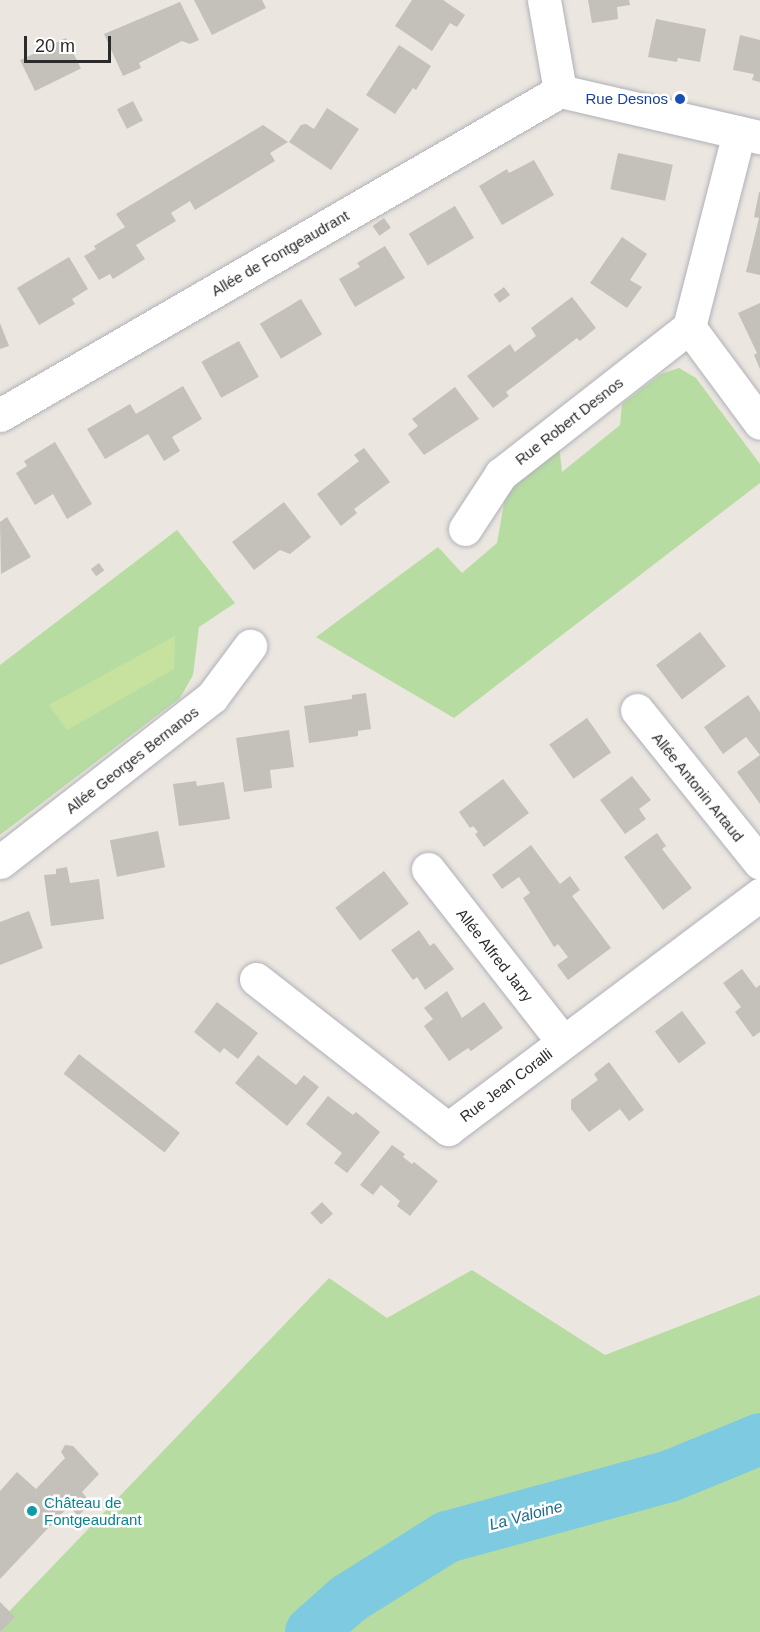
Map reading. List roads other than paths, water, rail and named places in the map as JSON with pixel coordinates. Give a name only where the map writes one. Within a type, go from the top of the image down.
[{"type":"street","points":[[544,0],[560,92],[749,135],[689,327],[760,423]]},
{"type":"street","name":"Allée de Fontgeaudrant","points":[[0,415],[560,92]]},
{"type":"street","name":"Rue Robert Desnos","points":[[465,530],[501,474],[689,327]]},
{"type":"street","name":"Allée Georges Bernanos","points":[[0,862],[212,697],[250,645]]},
{"type":"street","name":"Allée Antonin Artaud","points":[[637,710],[760,863]]},
{"type":"street","name":"Allée Alfred Jarry","points":[[428,869],[563,1041]]},
{"type":"street","name":"Rue Jean Coralli","points":[[256,979],[448,1129],[760,895]]},
{"type":"waterway","name":"La Valoine","points":[[311,1632],[348,1599],[447,1537],[670,1476],[760,1439]]},
{"type":"place","name":"Rue Desnos","points":[[680,99]]},
{"type":"place","name":"Château de Fontgeaudrant","points":[[32,1511]]}]
